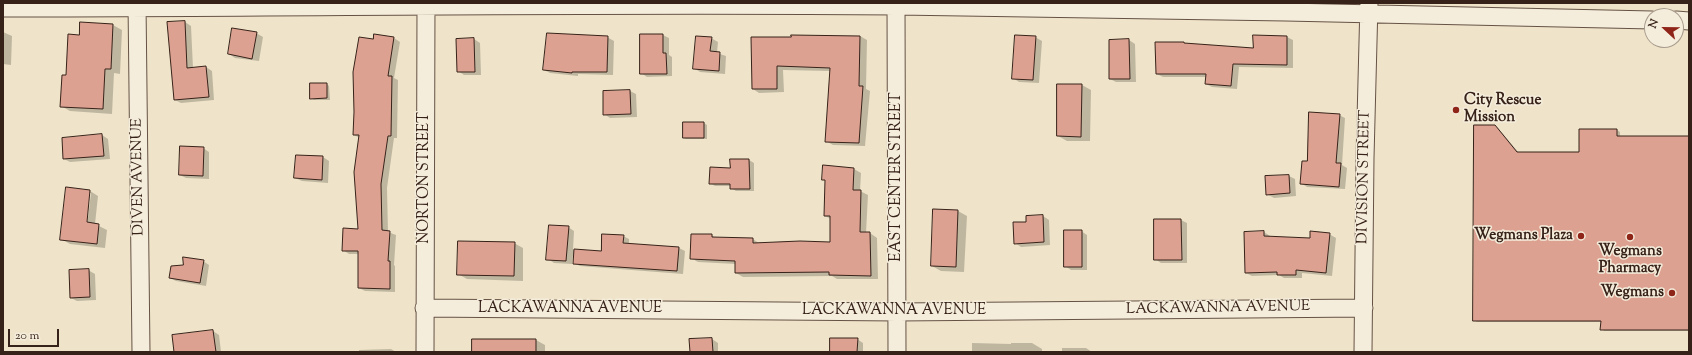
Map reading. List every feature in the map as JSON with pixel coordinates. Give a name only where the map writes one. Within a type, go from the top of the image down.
[{"type":"street","points":[[3,8],[137,5],[426,4],[1368,8],[1644,20]]},
{"type":"street","name":"NORTON STREET","points":[[425,352],[426,4]]},
{"type":"street","name":"DIVEN AVENUE","points":[[137,5],[141,352]]},
{"type":"street","name":"EAST CENTER STREET","points":[[896,5],[897,352]]},
{"type":"street","name":"DIVISION STREET","points":[[1363,352],[1368,8]]},
{"type":"street","name":"LACKAWANNA AVENUE","points":[[424,308],[898,312],[1364,308]]},
{"type":"building","points":[[185,21],[187,68],[206,66],[209,97],[174,100],[167,22]]},
{"type":"building","points":[[80,22],[113,24],[111,69],[105,69],[103,109],[60,107],[62,75],[66,75],[68,34],[79,35]]},
{"type":"building","points":[[232,28],[257,32],[252,59],[228,54]]},
{"type":"building","points":[[547,33],[608,36],[607,72],[572,73],[543,70]]},
{"type":"building","points":[[374,34],[394,37],[388,76],[392,76],[391,136],[388,136],[381,184],[382,230],[390,231],[388,261],[390,261],[390,289],[358,288],[358,251],[342,251],[343,228],[358,229],[354,172],[359,135],[353,135],[353,72],[359,37],[373,39]]},
{"type":"building","points":[[640,34],[663,34],[663,53],[666,53],[667,74],[640,74]]},
{"type":"building","points":[[791,35],[860,36],[859,86],[863,86],[859,143],[825,142],[830,68],[777,66],[777,89],[752,89],[751,37],[791,37]]},
{"type":"building","points":[[1015,35],[1036,36],[1033,80],[1012,79]]},
{"type":"building","points":[[1253,35],[1287,36],[1287,65],[1233,64],[1231,86],[1205,84],[1206,74],[1156,74],[1155,42],[1184,42],[1253,48]]},
{"type":"building","points":[[696,36],[712,37],[710,51],[720,52],[719,71],[693,69]]},
{"type":"building","points":[[474,38],[475,72],[457,72],[456,39]]},
{"type":"building","points":[[1129,39],[1130,79],[1109,79],[1109,40]]},
{"type":"building","points":[[310,83],[327,83],[327,98],[310,99]]},
{"type":"building","points":[[1057,84],[1082,84],[1081,137],[1057,136]]},
{"type":"building","points":[[630,90],[631,114],[603,115],[603,91]]},
{"type":"building","points":[[1309,112],[1340,114],[1336,163],[1341,163],[1339,187],[1300,184],[1302,161],[1307,161]]},
{"type":"building","points":[[683,122],[704,122],[704,138],[683,138]]},
{"type":"building","name":"Wegmans Plaza","points":[[1474,125],[1495,125],[1517,152],[1579,152],[1579,129],[1617,129],[1617,136],[1689,136],[1689,330],[1600,330],[1601,321],[1473,321]]},
{"type":"building","points":[[102,134],[104,156],[63,159],[62,138]]},
{"type":"building","points":[[180,146],[204,147],[203,176],[179,175]]},
{"type":"building","points":[[296,155],[323,156],[322,180],[294,178]]},
{"type":"building","points":[[730,159],[749,159],[750,189],[730,189],[730,184],[709,184],[710,167],[730,168]]},
{"type":"building","points":[[823,165],[854,168],[853,190],[861,190],[860,232],[870,232],[871,276],[829,275],[829,272],[735,273],[735,261],[690,259],[691,234],[712,234],[712,237],[753,238],[753,243],[800,241],[830,242],[830,216],[824,216],[825,180],[822,180]]},
{"type":"building","points":[[1289,175],[1290,193],[1266,195],[1265,176]]},
{"type":"building","points":[[66,187],[90,190],[87,222],[99,224],[97,244],[60,240]]},
{"type":"building","points":[[933,209],[958,210],[956,267],[931,266]]},
{"type":"building","points":[[1043,215],[1044,242],[1014,244],[1013,222],[1026,222],[1026,216]]},
{"type":"building","points":[[1154,219],[1181,219],[1182,260],[1154,260]]},
{"type":"building","points":[[549,225],[569,226],[566,261],[546,260]]},
{"type":"building","points":[[1064,230],[1082,230],[1082,267],[1064,267]]},
{"type":"building","points":[[1264,231],[1264,236],[1310,238],[1310,231],[1330,233],[1326,273],[1296,270],[1296,275],[1277,275],[1277,272],[1245,273],[1244,232]]},
{"type":"building","points":[[602,234],[624,235],[623,243],[679,247],[677,271],[573,264],[574,249],[601,251]]},
{"type":"building","points":[[458,241],[515,242],[514,276],[457,275]]},
{"type":"building","points":[[183,257],[204,260],[200,283],[169,278],[171,266],[183,265]]},
{"type":"building","points":[[89,269],[90,297],[70,298],[69,270]]},
{"type":"building","points":[[213,330],[216,352],[174,352],[172,335]]},
{"type":"building","points":[[712,338],[713,352],[690,352],[689,339]]},
{"type":"building","points":[[830,338],[858,338],[857,352],[830,352]]},
{"type":"building","points":[[472,339],[536,339],[536,352],[472,352]]},
{"type":"place","name":"City Rescue Mission","points":[[1456,110]]},
{"type":"place","name":"Wegmans Plaza","points":[[1581,236]]},
{"type":"place","name":"Wegmans Pharmacy","points":[[1630,237]]},
{"type":"place","name":"Wegmans","points":[[1672,293]]}]
